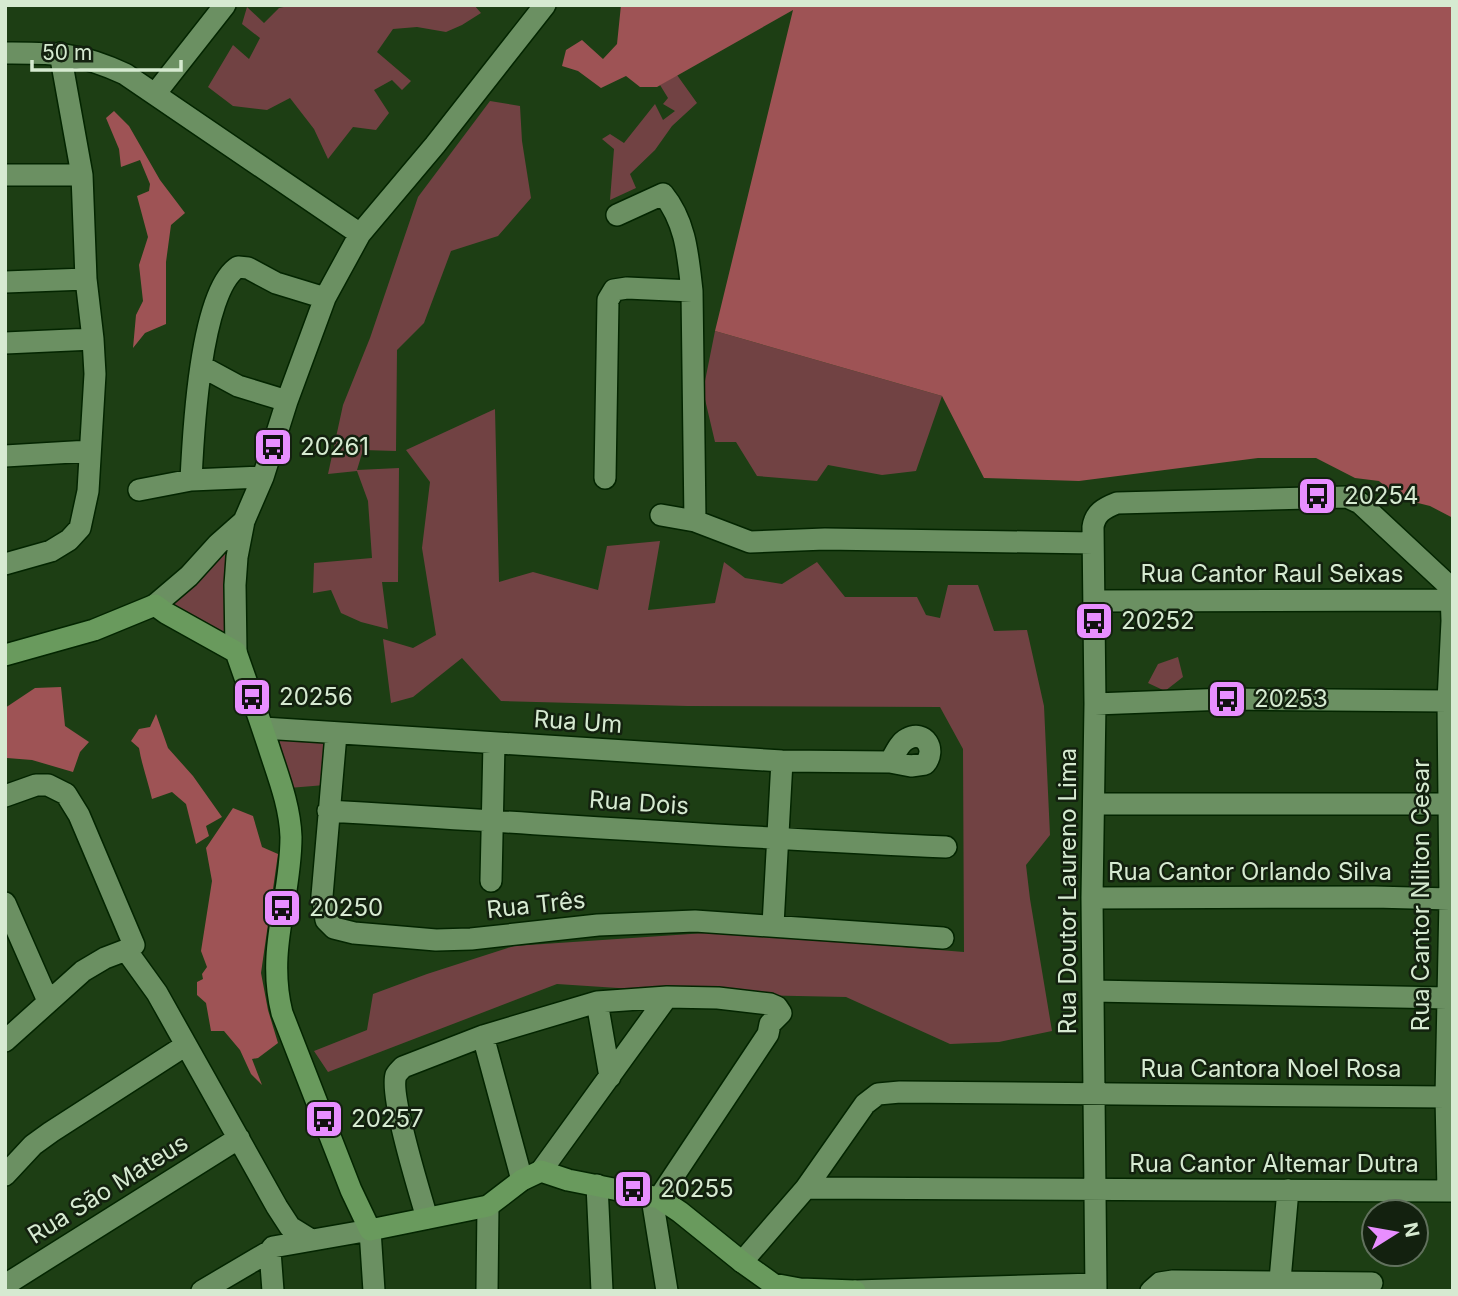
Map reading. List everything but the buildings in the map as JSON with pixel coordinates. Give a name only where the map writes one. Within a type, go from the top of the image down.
[{"type":"main road","points":[[5,655],[94,630],[155,605],[166,614],[236,652],[283,789],[290,833],[289,860],[275,957],[277,995],[370,1230],[488,1206],[532,1176],[568,1180],[656,1198],[680,1212],[773,1284],[855,1291]]},
{"type":"street","points":[[155,94],[225,5]]},
{"type":"street","points":[[236,652],[236,557],[244,522],[263,477],[287,401],[325,298],[360,234],[435,145],[545,5]]},
{"type":"street","points":[[5,53],[60,53],[101,63],[125,74],[360,234]]},
{"type":"street","points":[[5,564],[51,551],[69,540],[80,528],[88,491],[95,374],[93,339],[86,279],[82,175],[60,53]]},
{"type":"street","points":[[5,175],[82,175]]},
{"type":"street","points":[[617,215],[663,194],[676,209],[688,248],[692,291],[695,521]]},
{"type":"street","points":[[191,480],[201,366],[209,326],[220,292],[230,273],[238,267],[248,268],[276,283],[325,298]]},
{"type":"street","points":[[5,282],[86,279]]},
{"type":"street","points":[[606,478],[608,300],[614,290],[627,288],[692,291]]},
{"type":"street","points":[[5,343],[93,339]]},
{"type":"street","points":[[201,366],[238,386],[287,401]]},
{"type":"street","points":[[5,456],[90,451]]},
{"type":"street","points":[[139,490],[191,480],[263,477]]},
{"type":"street","name":"Rua Doutor Laureno Lima","points":[[1096,1287],[1092,898],[1093,527],[1096,515],[1105,507],[1117,503],[1347,497],[1360,503],[1448,585],[1451,600]]},
{"type":"street","points":[[661,515],[695,521],[750,542],[825,539],[1093,543]]},
{"type":"street","points":[[155,605],[244,522]]},
{"type":"street","name":"Rua Cantor Raul Seixas","points":[[1094,601],[1451,600]]},
{"type":"street","name":"Rua Cantor Nilton Cesar","points":[[1450,1191],[1446,1097],[1451,600]]},
{"type":"street","points":[[1094,704],[1227,699],[1448,701]]},
{"type":"street","name":"Rua Um","points":[[263,728],[782,761],[890,762]]},
{"type":"street","name":"Rua Três","points":[[335,734],[322,881],[323,912],[328,923],[339,930],[390,938],[436,940],[640,922],[695,921],[943,938]]},
{"type":"street","points":[[491,881],[494,743]]},
{"type":"street","points":[[773,925],[782,761]]},
{"type":"street","points":[[5,796],[36,785],[48,785],[66,794],[79,815],[134,945]]},
{"type":"street","points":[[1094,804],[1448,804]]},
{"type":"street","name":"Rua Dois","points":[[328,811],[778,840],[946,847]]},
{"type":"street","name":"Rua Cantor Orlando Silva","points":[[1092,898],[1450,899]]},
{"type":"street","points":[[5,902],[48,1001]]},
{"type":"street","points":[[5,1041],[92,965],[126,950],[157,993],[290,1227],[311,1240]]},
{"type":"street","points":[[1093,991],[1447,998]]},
{"type":"street","points":[[532,1176],[610,1077],[667,997]]},
{"type":"street","points":[[427,1218],[407,1146],[396,1083],[396,1075],[408,1065],[483,1036],[597,1002],[667,997],[718,998],[777,1007],[781,1013],[770,1024],[768,1034],[656,1198],[667,1291]]},
{"type":"street","points":[[597,1002],[610,1077]]},
{"type":"street","points":[[483,1036],[532,1176]]},
{"type":"street","points":[[5,1175],[24,1153],[51,1132],[186,1045]]},
{"type":"street","name":"Rua Cantora Noel Rosa","points":[[806,1188],[862,1108],[878,1094],[900,1092],[1446,1097]]},
{"type":"street","name":"Rua São Mateus","points":[[5,1286],[239,1138]]},
{"type":"street","points":[[597,1185],[602,1291]]},
{"type":"street","points":[[742,1262],[806,1188]]},
{"type":"street","name":"Rua Cantor Altemar Dutra","points":[[806,1188],[1450,1191]]},
{"type":"street","points":[[1280,1280],[1288,1190]]},
{"type":"street","points":[[487,1291],[488,1206]]},
{"type":"street","points":[[202,1291],[273,1247],[284,1243],[370,1230],[374,1291]]},
{"type":"street","points":[[270,1251],[273,1291]]},
{"type":"street","points":[[1151,1291],[1157,1284],[1170,1281],[1214,1286],[1280,1280],[1308,1287],[1372,1283]]},
{"type":"street","points":[[855,1291],[1096,1287]]},
{"type":"shaded area","points":[[293,5],[474,5],[481,13],[446,32],[417,27],[393,29],[377,52],[411,81],[402,90],[392,80],[374,90],[389,113],[376,130],[353,127],[328,159],[314,129],[290,98],[267,110],[233,106],[208,87],[233,45],[249,59],[260,38],[242,24],[247,7],[264,23],[279,8]]},
{"type":"shaded area","points":[[621,5],[1453,5],[1453,518],[1430,506],[1398,498],[1379,481],[1355,478],[1316,458],[1258,458],[1079,481],[984,478],[942,396],[715,331],[793,10],[657,87],[640,87],[626,76],[601,88],[578,71],[562,66],[566,50],[582,40],[603,59],[617,44]]},
{"type":"shaded area","points":[[677,75],[697,103],[672,126],[655,150],[630,174],[636,188],[610,200],[614,149],[602,139],[610,134],[624,143],[655,104],[663,120],[675,111],[663,104],[668,98],[660,85]]},
{"type":"shaded area","points":[[490,101],[520,106],[522,141],[531,198],[498,236],[451,251],[424,323],[397,350],[396,451],[363,450],[357,470],[399,468],[398,582],[382,582],[388,629],[341,613],[331,590],[313,593],[314,563],[372,558],[368,501],[357,471],[328,474],[343,405],[370,338],[418,197]]},
{"type":"shaded area","points":[[114,111],[129,126],[160,180],[185,213],[171,225],[166,262],[166,324],[145,333],[133,348],[136,315],[143,301],[139,265],[148,237],[137,196],[149,191],[150,184],[140,160],[121,167],[119,149],[106,118]]},
{"type":"shaded area","points":[[715,331],[942,396],[916,471],[882,475],[828,465],[817,481],[757,476],[736,442],[715,442],[703,391]]},
{"type":"shaded area","points":[[495,409],[499,582],[533,572],[598,590],[607,546],[660,541],[648,610],[715,603],[724,562],[745,578],[782,584],[817,562],[845,597],[917,597],[926,615],[940,618],[948,585],[978,585],[994,631],[1027,630],[1044,706],[1050,835],[1026,865],[1052,1031],[999,1042],[950,1044],[846,997],[709,994],[557,984],[328,1072],[314,1051],[367,1030],[373,994],[514,946],[720,932],[964,952],[963,749],[940,707],[687,706],[501,701],[462,658],[413,697],[391,703],[383,639],[413,648],[436,635],[422,548],[430,482],[406,450]]},
{"type":"shaded area","points":[[238,523],[234,651],[158,605]]},
{"type":"shaded area","points":[[1178,657],[1183,677],[1165,691],[1148,683],[1158,664]]},
{"type":"shaded area","points":[[61,687],[65,726],[89,742],[80,752],[73,772],[32,760],[5,760],[5,708],[35,688]]},
{"type":"shaded area","points":[[156,714],[168,748],[193,776],[222,817],[206,826],[209,836],[196,844],[186,804],[172,792],[152,799],[139,748],[131,741],[139,729],[150,727]]},
{"type":"shaded area","points":[[278,734],[331,743],[325,785],[289,788]]},
{"type":"shaded area","points":[[233,808],[253,816],[262,847],[278,854],[261,973],[278,1043],[258,1058],[252,1059],[262,1085],[251,1074],[240,1050],[224,1031],[211,1031],[206,1003],[197,995],[197,982],[203,979],[202,974],[207,967],[201,951],[212,881],[206,848]]},
{"type":"place","name":"20261","points":[[273,447]]},
{"type":"place","name":"20254","points":[[1317,496]]},
{"type":"place","name":"20252","points":[[1094,621]]},
{"type":"place","name":"20256","points":[[252,697]]},
{"type":"place","name":"20253","points":[[1227,699]]},
{"type":"place","name":"20250","points":[[282,908]]},
{"type":"place","name":"20257","points":[[324,1119]]},
{"type":"place","name":"20255","points":[[633,1189]]}]
